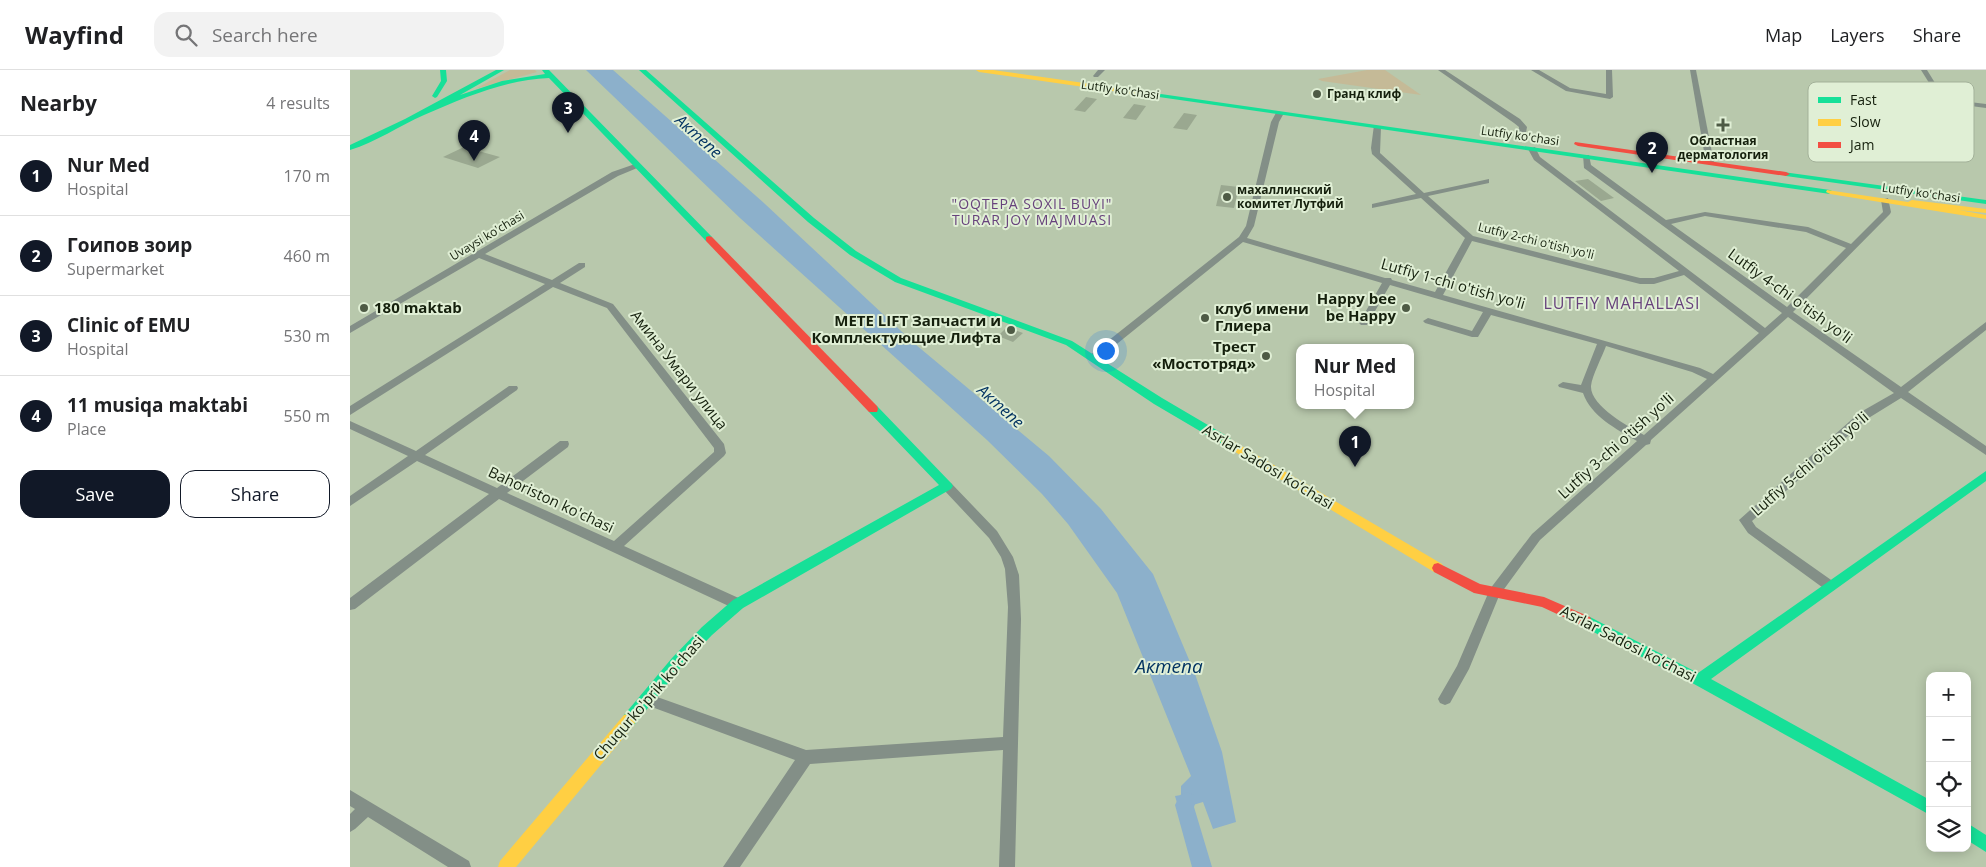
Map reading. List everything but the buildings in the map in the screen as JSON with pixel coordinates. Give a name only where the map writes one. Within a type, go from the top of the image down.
[{"type":"street","points":[[435,96],[443,83],[444,75],[442,70]]},
{"type":"street","points":[[350,139],[395,118],[483,70]]},
{"type":"street","points":[[350,148],[408,120],[501,70]]},
{"type":"street","name":"Asrlar Sadosi ko‘chasi","points":[[642,70],[804,215],[863,261],[898,280],[1059,339],[1093,358],[1158,401],[1448,574],[1478,589],[1538,601],[1562,609],[1699,680],[1928,807]]},
{"type":"street","name":"Lutfiy ko'chasi","points":[[979,70],[1020,76],[1091,76],[1280,113],[1885,200],[1986,211]]},
{"type":"street","points":[[1020,76],[1030,74],[1034,70]]},
{"type":"street","name":"Lutfiy ko'chasi","points":[[1055,70],[1536,138]]},
{"type":"street","points":[[1441,70],[1517,121],[1523,127],[1522,136]]},
{"type":"street","points":[[1534,70],[1568,90],[1610,97],[1609,70]]},
{"type":"street","points":[[1693,70],[1710,163]]},
{"type":"street","points":[[1924,70],[1932,82]]},
{"type":"street","points":[[408,120],[475,93],[547,72],[994,537],[1003,549],[1011,570],[1014,589],[1007,867]]},
{"type":"street","points":[[1093,358],[1242,239],[1250,226],[1275,122],[1280,113]]},
{"type":"street","name":"Lutfiy 2-chi o'tish yo'li","points":[[1377,127],[1376,154],[1470,238],[1646,282],[1686,272]]},
{"type":"street","name":"Lutfiy ko'chasi","points":[[1570,143],[1986,202]]},
{"type":"street","points":[[1532,150],[1537,158],[1764,332]]},
{"type":"street","name":"Lutfiy 4-chi o'tish yo'li","points":[[1586,157],[1586,166],[1663,223],[1787,313],[1986,451]]},
{"type":"street","name":"Uvaysi ko'chasi","points":[[350,330],[615,174],[638,166]]},
{"type":"street","points":[[1796,175],[1809,184],[1807,187],[1800,188]]},
{"type":"street","points":[[1375,206],[1486,181]]},
{"type":"street","name":"Lutfiy ko'chasi","points":[[1885,200],[1986,218]]},
{"type":"street","name":"Lutfiy 3-chi o'tish yo'li","points":[[1445,699],[1462,669],[1494,593],[1536,537],[1787,313],[1887,212],[1885,200]]},
{"type":"street","points":[[1663,223],[1705,214],[1808,230],[1851,247]]},
{"type":"street","points":[[1438,295],[1470,238]]},
{"type":"street","name":"Lutfiy 1-chi o'tish yo'li","points":[[1242,239],[1388,280],[1488,311],[1603,342],[1696,370],[1713,378]]},
{"type":"street","name":"Амина Умари улица","points":[[479,255],[610,306],[721,450],[614,548]]},
{"type":"street","points":[[350,411],[582,265]]},
{"type":"street","points":[[1364,324],[1388,280]]},
{"type":"street","points":[[1428,320],[1475,335],[1488,311]]},
{"type":"street","name":"Lutfiy 5-chi o'tish yo'li","points":[[1830,586],[1752,530],[1745,520],[1862,416],[1901,393],[1986,325]]},
{"type":"street","points":[[1603,342],[1586,386],[1590,398],[1602,412],[1627,430],[1646,440]]},
{"type":"street","points":[[1563,385],[1587,390]]},
{"type":"street","points":[[350,502],[513,388]]},
{"type":"street","name":"Bahoriston ko'chasi","points":[[350,426],[738,604]]},
{"type":"street","points":[[350,605],[564,444]]},
{"type":"street","points":[[1699,680],[1986,475]]},
{"type":"street","name":"Chuqurko'prik ko'chasi","points":[[506,867],[677,662],[707,631],[738,604],[947,486]]},
{"type":"street","points":[[646,699],[806,757],[1011,743]]},
{"type":"street","points":[[731,867],[806,757]]},
{"type":"street","points":[[350,797],[463,867]]},
{"type":"street","points":[[350,824],[367,808]]},
{"type":"street","points":[[1971,834],[1986,844]]},
{"type":"shaded area","points":[[510,70],[535,70],[537,72],[475,89]]},
{"type":"shaded area","points":[[1367,70],[1385,70],[1421,95],[1318,79]]},
{"type":"water","name":"Актепа","points":[[586,70],[613,70],[765,204],[915,344],[1049,456],[1101,509],[1153,574],[1195,674],[1222,752],[1236,822],[1213,829],[1203,802],[1193,805],[1196,817],[1182,820],[1175,796],[1181,795],[1181,786],[1191,776],[1117,593],[1068,524],[1042,494],[987,440],[740,218]]},
{"type":"waterway","name":"Актепе","points":[[1187,801],[1184,805],[1202,867]]},
{"type":"traffic: fast","points":[[435,96],[444,81],[443,70]]},
{"type":"traffic: fast","points":[[350,148],[408,121],[501,70]]},
{"type":"traffic: fast","points":[[545,70],[709,239]]},
{"type":"traffic: fast","points":[[642,70],[811,220],[853,253],[898,280],[1069,343],[1158,401],[1226,441]]},
{"type":"traffic: fast","points":[[424,113],[502,83],[518,79],[551,76]]},
{"type":"traffic: fast","points":[[1147,94],[1830,192]]},
{"type":"traffic: fast","points":[[1786,174],[1986,202]]},
{"type":"traffic: fast","points":[[629,720],[677,662],[707,631],[738,604],[947,486],[873,409]]},
{"type":"traffic: fast","points":[[1699,680],[1986,475]]},
{"type":"traffic: fast","points":[[1585,621],[1699,680],[1928,807]]},
{"type":"traffic: fast","points":[[1971,834],[1986,844]]},
{"type":"traffic: slow","points":[[979,70],[1147,94]]},
{"type":"traffic: slow","points":[[1830,192],[1986,217]]},
{"type":"traffic: slow","points":[[1912,202],[1986,211]]},
{"type":"traffic: slow","points":[[1226,441],[1438,568]]},
{"type":"traffic: slow","points":[[506,867],[629,720]]},
{"type":"traffic: jam","points":[[1578,144],[1786,174]]},
{"type":"traffic: jam","points":[[709,239],[873,409]]},
{"type":"traffic: jam","points":[[1438,568],[1478,589],[1544,602],[1585,621]]},
{"type":"place","name":"Гранд клиф","points":[[1317,94]]},
{"type":"place","name":"Областная дерматология","points":[[1723,125]]},
{"type":"place","name":"Clinic of EMU","points":[[568,133]]},
{"type":"place","name":"11 musiqa maktabi","points":[[474,161]]},
{"type":"place","name":"Гоипов зоир","points":[[1652,173]]},
{"type":"place","name":"махаллинский комитет Лутфий","points":[[1227,197]]},
{"type":"place","name":"180 maktab","points":[[364,308]]},
{"type":"place","name":"Happy bee be Happy","points":[[1406,308]]},
{"type":"place","name":"клуб имени Глиера","points":[[1205,318]]},
{"type":"place","name":"METE LIFT Запчасти и Комплектующие Лифта","points":[[1011,330]]},
{"type":"place","name":"Трест «Мостотряд»","points":[[1266,356]]},
{"type":"place","name":"Nur Med","points":[[1355,467]]},
{"type":"district","name":"\"OQTEPA SOXIL BUYI\" TURAR JOY MAJMUASI","points":[[1032,212]]},
{"type":"district","name":"LUTFIY MAHALLASI","points":[[1622,303]]}]
